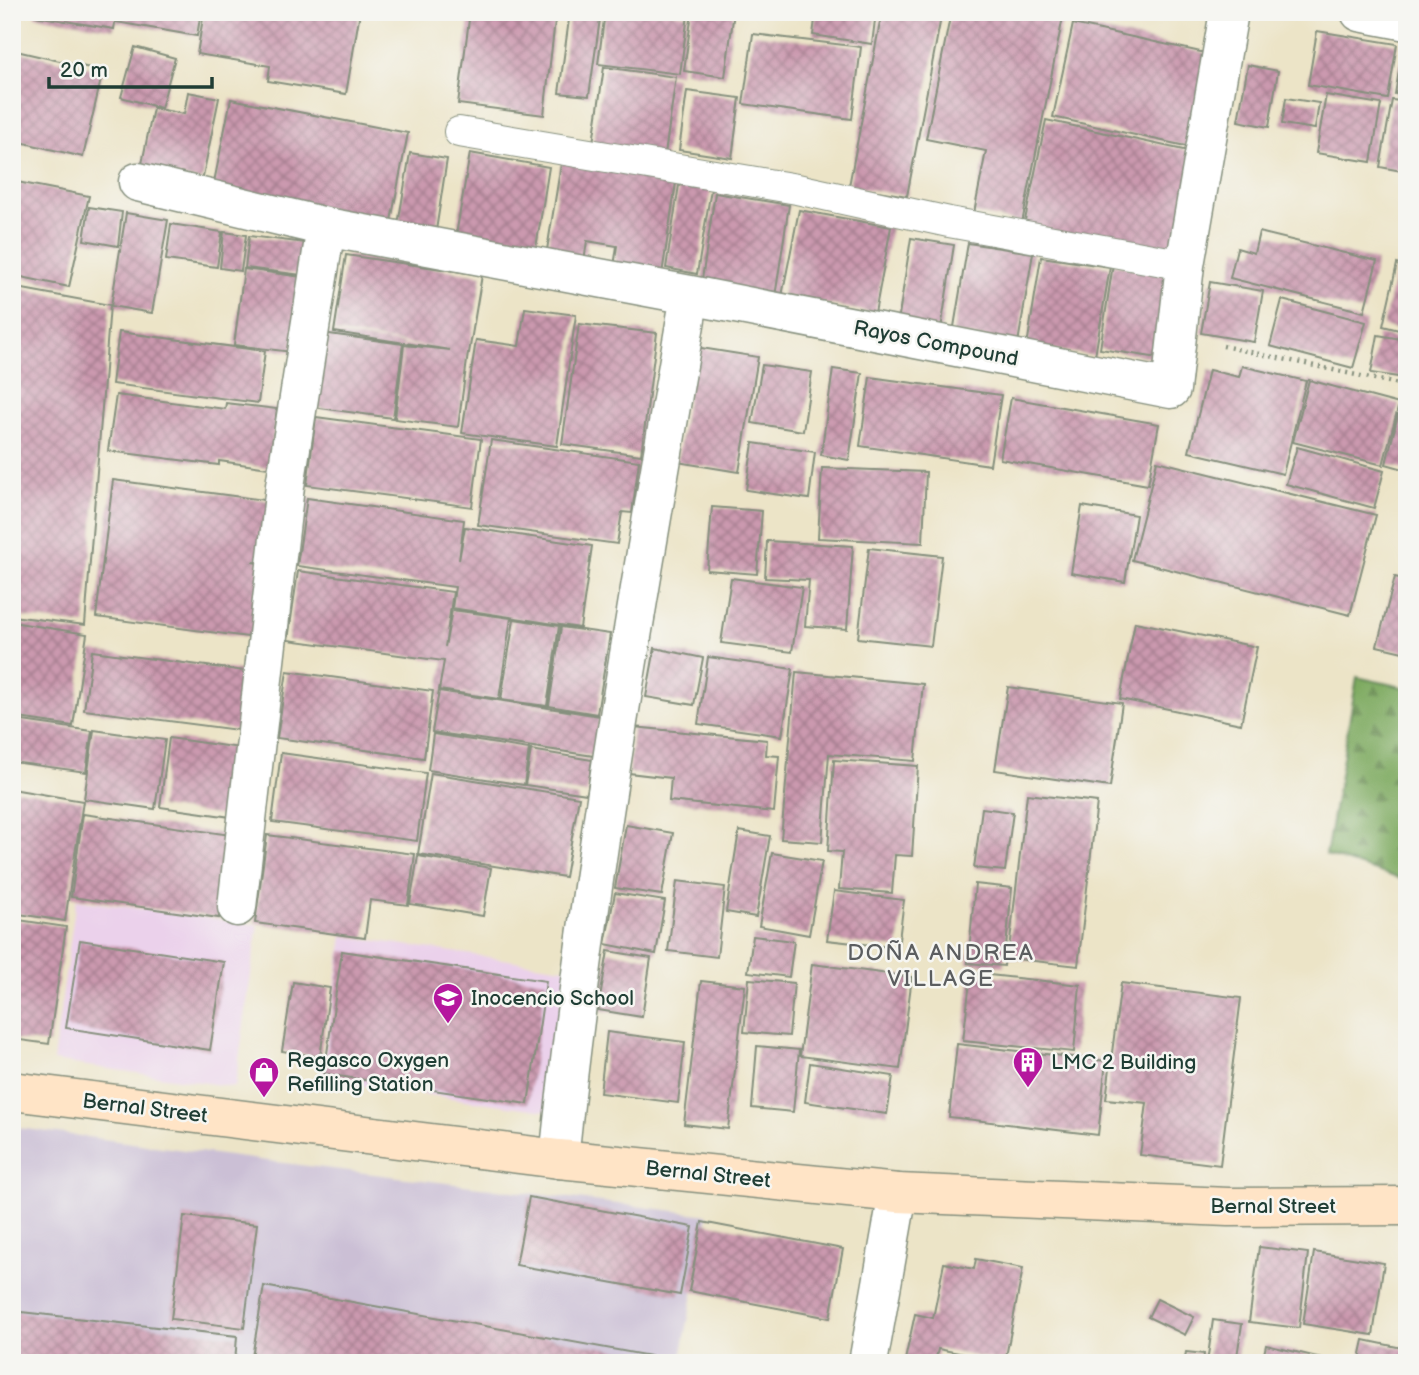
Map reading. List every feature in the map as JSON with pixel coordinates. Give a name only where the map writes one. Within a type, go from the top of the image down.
[{"type":"street","name":"Rayos Compound","points":[[138,182],[326,227],[1171,389],[1185,265],[1229,12]]},
{"type":"street","points":[[1360,12],[1407,21]]},
{"type":"street","points":[[237,907],[285,486],[326,227]]},
{"type":"street","points":[[559,1159],[569,1061],[618,717],[690,295]]},
{"type":"street","name":"Bernal Street","points":[[12,1091],[559,1159],[898,1193],[1228,1207],[1407,1206]]},
{"type":"street","points":[[868,1363],[898,1193]]},
{"type":"lane","points":[[459,132],[797,189],[948,222],[1185,265]]},
{"type":"path","points":[[1222,346],[1407,386]]},
{"type":"shaded area","points":[[76,900],[258,925],[235,1087],[53,1061]]},
{"type":"shaded area","name":"Inocencio School","points":[[343,936],[577,970],[553,1112],[320,1080]]},
{"type":"shaded area","points":[[12,1127],[708,1215],[680,1363],[12,1363]]},
{"type":"green space","points":[[1357,677],[1407,688],[1407,881],[1326,855]]},
{"type":"building","points":[[35,12],[117,12],[114,29],[35,16]]},
{"type":"building","points":[[118,12],[201,12],[197,36],[116,22]]},
{"type":"building","points":[[204,12],[360,12],[346,94],[268,81],[270,66],[197,54]]},
{"type":"building","points":[[470,12],[556,12],[544,115],[458,104]]},
{"type":"building","points":[[570,12],[601,12],[589,96],[559,93]]},
{"type":"building","points":[[605,12],[669,12],[688,15],[680,74],[598,64]]},
{"type":"building","points":[[692,12],[734,12],[725,77],[684,71]]},
{"type":"building","points":[[816,12],[876,12],[872,44],[813,35]]},
{"type":"building","points":[[882,12],[942,12],[907,196],[849,186]]},
{"type":"building","points":[[951,12],[1064,12],[1022,223],[974,213],[986,151],[926,139]]},
{"type":"building","points":[[1073,24],[1210,54],[1190,147],[1053,117]]},
{"type":"building","points":[[1317,31],[1397,44],[1388,99],[1308,85]]},
{"type":"building","points":[[753,34],[861,47],[852,119],[743,104]]},
{"type":"building","points":[[135,47],[175,58],[161,108],[121,97]]},
{"type":"building","points":[[12,50],[103,71],[83,157],[12,140]]},
{"type":"building","points":[[1402,54],[1407,55],[1407,96],[1395,94]]},
{"type":"building","points":[[1248,65],[1278,71],[1269,127],[1238,121]]},
{"type":"building","points":[[604,67],[676,77],[664,161],[592,150]]},
{"type":"building","points":[[687,91],[740,98],[732,158],[679,150]]},
{"type":"building","points":[[188,92],[219,98],[202,181],[141,169],[153,108],[184,114]]},
{"type":"building","points":[[1326,95],[1381,104],[1371,162],[1316,153]]},
{"type":"building","points":[[1286,98],[1319,103],[1315,129],[1282,124]]},
{"type":"building","points":[[231,99],[408,133],[391,221],[213,187]]},
{"type":"building","points":[[1392,100],[1407,102],[1407,172],[1380,167]]},
{"type":"building","points":[[1046,120],[1202,154],[1180,259],[1024,225]]},
{"type":"building","points":[[410,153],[447,159],[435,237],[397,231]]},
{"type":"building","points":[[470,153],[549,167],[535,254],[455,241]]},
{"type":"building","points":[[562,158],[677,176],[662,274],[614,267],[617,246],[587,241],[584,261],[546,256]]},
{"type":"building","points":[[12,181],[89,196],[69,287],[12,275]]},
{"type":"building","points":[[679,185],[711,189],[697,274],[666,268]]},
{"type":"building","points":[[715,193],[789,205],[775,297],[701,286]]},
{"type":"building","points":[[89,207],[122,212],[118,246],[84,240]]},
{"type":"building","points":[[799,210],[891,227],[875,313],[782,296]]},
{"type":"building","points":[[126,213],[168,220],[152,313],[111,306]]},
{"type":"building","points":[[171,224],[222,232],[217,267],[166,260]]},
{"type":"building","points":[[224,232],[246,235],[241,271],[220,268]]},
{"type":"building","points":[[1259,232],[1377,261],[1364,312],[1230,278],[1237,248],[1254,253]]},
{"type":"building","points":[[249,236],[306,243],[302,275],[245,268]]},
{"type":"building","points":[[911,238],[954,245],[941,329],[898,322]]},
{"type":"building","points":[[968,243],[1033,253],[1018,343],[953,333]]},
{"type":"building","points":[[346,255],[482,275],[458,427],[395,419],[404,345],[450,350],[334,332]]},
{"type":"building","points":[[1041,257],[1110,267],[1095,356],[1027,346]]},
{"type":"building","points":[[1113,264],[1173,275],[1159,358],[1100,349]]},
{"type":"building","points":[[1397,264],[1407,267],[1407,332],[1383,326]]},
{"type":"building","points":[[244,269],[302,277],[292,352],[234,345]]},
{"type":"building","points":[[1210,282],[1263,291],[1254,342],[1201,333]]},
{"type":"building","points":[[12,287],[110,305],[85,625],[12,616]]},
{"type":"building","points":[[1282,300],[1366,322],[1353,368],[1270,346]]},
{"type":"building","points":[[525,308],[576,315],[557,446],[462,433],[476,340],[519,346]]},
{"type":"building","points":[[579,324],[657,333],[641,455],[562,444]]},
{"type":"building","points":[[119,332],[265,351],[258,403],[112,384]]},
{"type":"building","points":[[322,333],[403,344],[393,418],[312,407]]},
{"type":"building","points":[[1378,335],[1407,340],[1405,378],[1371,373]]},
{"type":"building","points":[[695,347],[758,357],[739,472],[677,462]]},
{"type":"building","points":[[762,365],[812,372],[803,431],[752,423]]},
{"type":"building","points":[[1242,366],[1306,381],[1283,474],[1189,452],[1209,370],[1239,377]]},
{"type":"building","points":[[833,369],[862,373],[849,460],[821,455]]},
{"type":"building","points":[[870,377],[1001,395],[990,465],[860,446]]},
{"type":"building","points":[[1309,380],[1399,404],[1383,465],[1293,442]]},
{"type":"building","points":[[116,395],[225,409],[226,403],[277,409],[269,468],[219,461],[219,465],[108,451]]},
{"type":"building","points":[[1011,398],[1159,424],[1148,485],[1000,459]]},
{"type":"building","points":[[1398,415],[1407,417],[1407,470],[1386,464]]},
{"type":"building","points":[[316,417],[481,439],[472,507],[307,485]]},
{"type":"building","points":[[491,440],[639,461],[632,513],[622,512],[617,544],[478,525]]},
{"type":"building","points":[[753,443],[815,452],[809,499],[746,490]]},
{"type":"building","points":[[1297,447],[1384,471],[1374,508],[1286,484]]},
{"type":"building","points":[[1157,461],[1376,515],[1350,615],[1132,560]]},
{"type":"building","points":[[822,468],[926,472],[923,543],[818,538]]},
{"type":"building","points":[[113,480],[272,501],[264,563],[252,562],[264,564],[255,638],[96,617]]},
{"type":"building","points":[[307,498],[464,520],[459,560],[465,527],[592,546],[580,628],[452,608],[455,587],[297,566]]},
{"type":"building","points":[[1082,506],[1136,515],[1125,582],[1071,573]]},
{"type":"building","points":[[712,507],[762,511],[757,574],[707,570]]},
{"type":"building","points":[[767,541],[853,546],[847,629],[805,626],[809,580],[765,578]]},
{"type":"building","points":[[869,548],[942,556],[931,646],[858,638]]},
{"type":"building","points":[[298,571],[453,592],[445,647],[452,610],[511,618],[499,699],[439,690],[444,661],[288,640]]},
{"type":"building","points":[[1395,577],[1407,580],[1407,653],[1377,646]]},
{"type":"building","points":[[731,578],[802,587],[792,652],[721,643]]},
{"type":"building","points":[[514,619],[559,626],[547,706],[501,700]]},
{"type":"building","points":[[12,622],[87,634],[73,726],[12,717]]},
{"type":"building","points":[[1135,622],[1257,647],[1241,724],[1120,699]]},
{"type":"building","points":[[561,627],[610,634],[597,714],[549,706]]},
{"type":"building","points":[[655,648],[703,658],[694,705],[646,697]]},
{"type":"building","points":[[92,651],[253,672],[245,731],[84,710]]},
{"type":"building","points":[[708,657],[793,669],[782,736],[698,724]]},
{"type":"building","points":[[287,671],[433,691],[424,758],[277,738]]},
{"type":"building","points":[[796,672],[923,684],[915,761],[829,754],[822,842],[781,839]]},
{"type":"building","points":[[1008,687],[1122,703],[1110,787],[995,770]]},
{"type":"building","points":[[439,691],[600,716],[594,756],[432,732]]},
{"type":"building","points":[[16,720],[92,731],[86,772],[12,762]]},
{"type":"building","points":[[633,727],[767,740],[766,755],[779,756],[774,812],[669,801],[671,778],[629,773]]},
{"type":"building","points":[[94,730],[165,740],[155,809],[84,799]]},
{"type":"building","points":[[433,734],[529,749],[524,785],[428,770]]},
{"type":"building","points":[[169,738],[240,748],[231,817],[160,807]]},
{"type":"building","points":[[531,750],[592,760],[587,794],[525,785]]},
{"type":"building","points":[[281,753],[426,773],[417,841],[272,822]]},
{"type":"building","points":[[834,760],[918,766],[912,856],[895,855],[892,893],[839,889],[842,852],[828,851]]},
{"type":"building","points":[[431,773],[579,797],[565,877],[418,854]]},
{"type":"building","points":[[12,789],[83,801],[65,921],[12,913]]},
{"type":"building","points":[[1027,794],[1097,802],[1078,966],[1008,958]]},
{"type":"building","points":[[982,808],[1013,812],[1005,871],[974,868]]},
{"type":"building","points":[[83,814],[231,835],[219,918],[71,897]]},
{"type":"building","points":[[626,825],[673,833],[662,895],[615,888]]},
{"type":"building","points":[[739,831],[770,836],[756,917],[726,912]]},
{"type":"building","points":[[267,835],[415,854],[408,905],[370,900],[365,938],[255,923]]},
{"type":"building","points":[[772,853],[822,861],[809,935],[759,926]]},
{"type":"building","points":[[418,856],[491,868],[483,916],[410,904]]},
{"type":"building","points":[[677,881],[725,887],[717,957],[668,951]]},
{"type":"building","points":[[975,884],[1012,888],[1004,966],[968,963]]},
{"type":"building","points":[[834,891],[904,900],[898,948],[827,940]]},
{"type":"building","points":[[615,893],[665,901],[656,954],[605,944]]},
{"type":"building","points":[[12,919],[66,927],[49,1044],[12,1039]]},
{"type":"building","points":[[753,936],[794,941],[789,977],[748,972]]},
{"type":"building","points":[[80,940],[224,962],[210,1050],[66,1028]]},
{"type":"building","name":"Inocencio School","points":[[342,951],[546,981],[528,1104],[324,1074]]},
{"type":"building","points":[[608,951],[651,958],[642,1017],[598,1010]]},
{"type":"building","points":[[812,964],[912,977],[900,1069],[800,1056]]},
{"type":"building","points":[[971,973],[1080,985],[1074,1052],[963,1041]]},
{"type":"building","points":[[749,979],[794,983],[789,1036],[744,1032]]},
{"type":"building","points":[[701,981],[745,986],[728,1129],[684,1124]]},
{"type":"building","points":[[293,982],[330,988],[320,1057],[282,1051]]},
{"type":"building","points":[[1121,983],[1241,998],[1220,1165],[1140,1155],[1147,1103],[1106,1099]]},
{"type":"building","points":[[607,1032],[685,1042],[678,1103],[600,1093]]},
{"type":"building","name":"LMC 2 Building","points":[[957,1044],[1106,1061],[1098,1135],[949,1117]]},
{"type":"building","points":[[757,1046],[799,1050],[793,1112],[752,1108]]},
{"type":"building","points":[[810,1063],[893,1076],[887,1114],[805,1102]]},
{"type":"building","points":[[529,1197],[693,1227],[680,1295],[516,1265]]},
{"type":"building","points":[[184,1216],[257,1224],[244,1328],[171,1319]]},
{"type":"building","points":[[702,1222],[843,1249],[830,1318],[689,1291]]},
{"type":"building","points":[[1259,1247],[1308,1253],[1299,1328],[1249,1322]]},
{"type":"building","points":[[1314,1252],[1384,1263],[1373,1335],[1303,1324]]},
{"type":"building","points":[[976,1259],[1023,1268],[1005,1362],[938,1349],[935,1363],[905,1360],[915,1314],[933,1318],[944,1263],[974,1269]]},
{"type":"building","points":[[1407,1261],[1407,1298],[1401,1297]]},
{"type":"building","points":[[264,1286],[678,1361],[678,1363],[251,1363]]},
{"type":"building","points":[[1157,1299],[1194,1317],[1185,1335],[1148,1317]]},
{"type":"building","points":[[12,1311],[237,1336],[235,1363],[12,1363]]},
{"type":"building","points":[[1213,1320],[1242,1324],[1236,1363],[1207,1363]]},
{"type":"building","points":[[1364,1340],[1407,1349],[1407,1363],[1359,1363]]},
{"type":"building","points":[[1266,1345],[1339,1362],[1339,1363],[1262,1363]]},
{"type":"building","points":[[1186,1352],[1204,1354],[1203,1363],[1184,1363]]},
{"type":"place","name":"Inocencio School","points":[[448,1025]]},
{"type":"place","name":"LMC 2 Building","points":[[1028,1089]]},
{"type":"place","name":"Regasco Oxygen Refilling Station","points":[[264,1099]]},
{"type":"district","name":"DOÑA ANDREA VILLAGE","points":[[941,965]]}]
